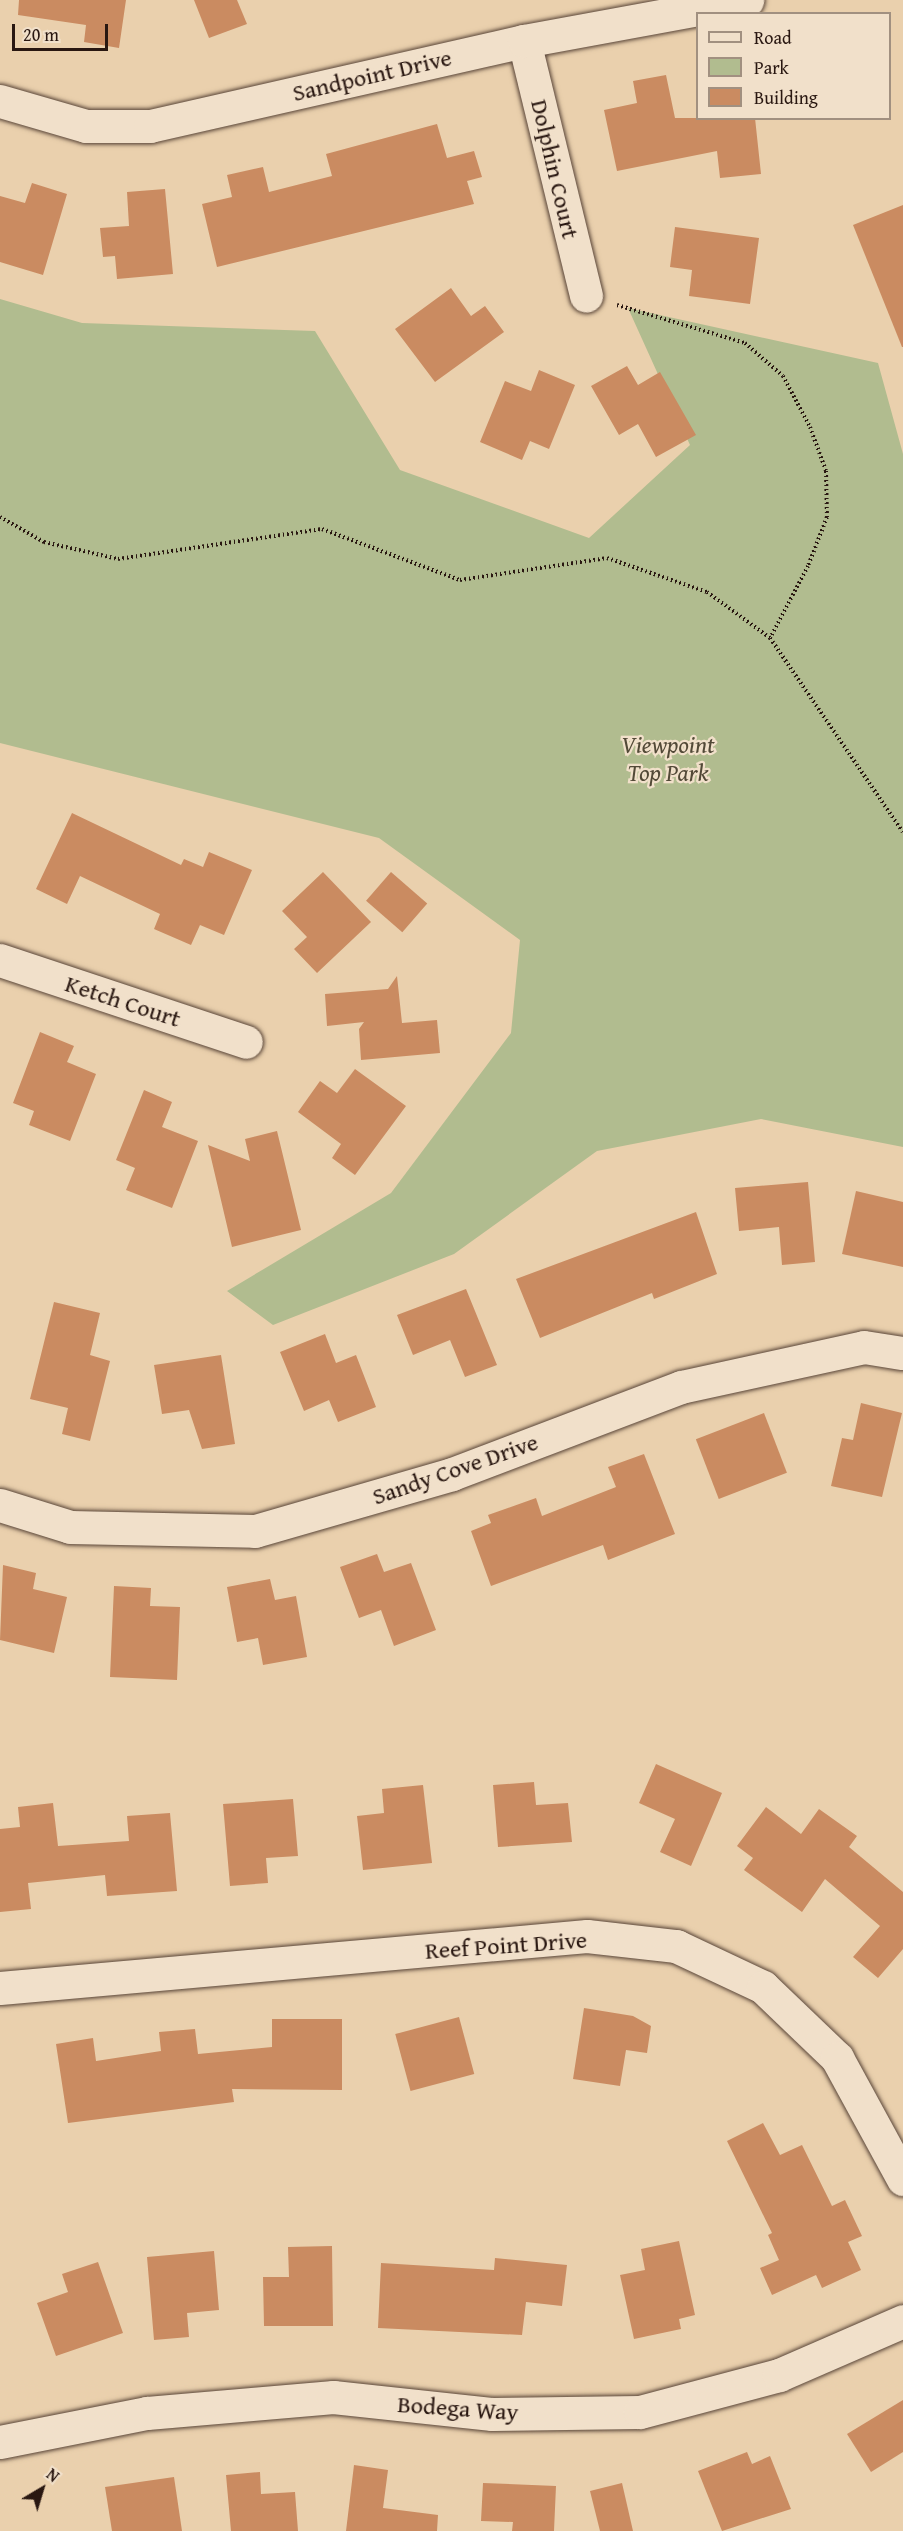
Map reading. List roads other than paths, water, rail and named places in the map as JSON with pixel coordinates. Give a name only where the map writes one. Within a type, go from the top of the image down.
[{"type":"street","name":"Sandpoint Drive","points":[[0,101],[86,126],[150,126],[524,41],[747,0]]},
{"type":"street","name":"Dolphin Court","points":[[524,41],[585,296]]},
{"type":"street","name":"Ketch Court","points":[[0,960],[246,1042]]},
{"type":"street","name":"Sandy Cove Drive","points":[[0,1505],[70,1527],[255,1531],[452,1474],[681,1387],[864,1347],[903,1353]]},
{"type":"street","name":"Reef Point Drive","points":[[0,1988],[587,1936],[676,1946],[763,1987],[837,2058],[903,2179]]},
{"type":"street","name":"Bodega Way","points":[[0,2442],[147,2413],[333,2397],[492,2414],[640,2412],[779,2375],[903,2321]]},
{"type":"park label","name":"Viewpoint Top Park","points":[[668,759]]}]
